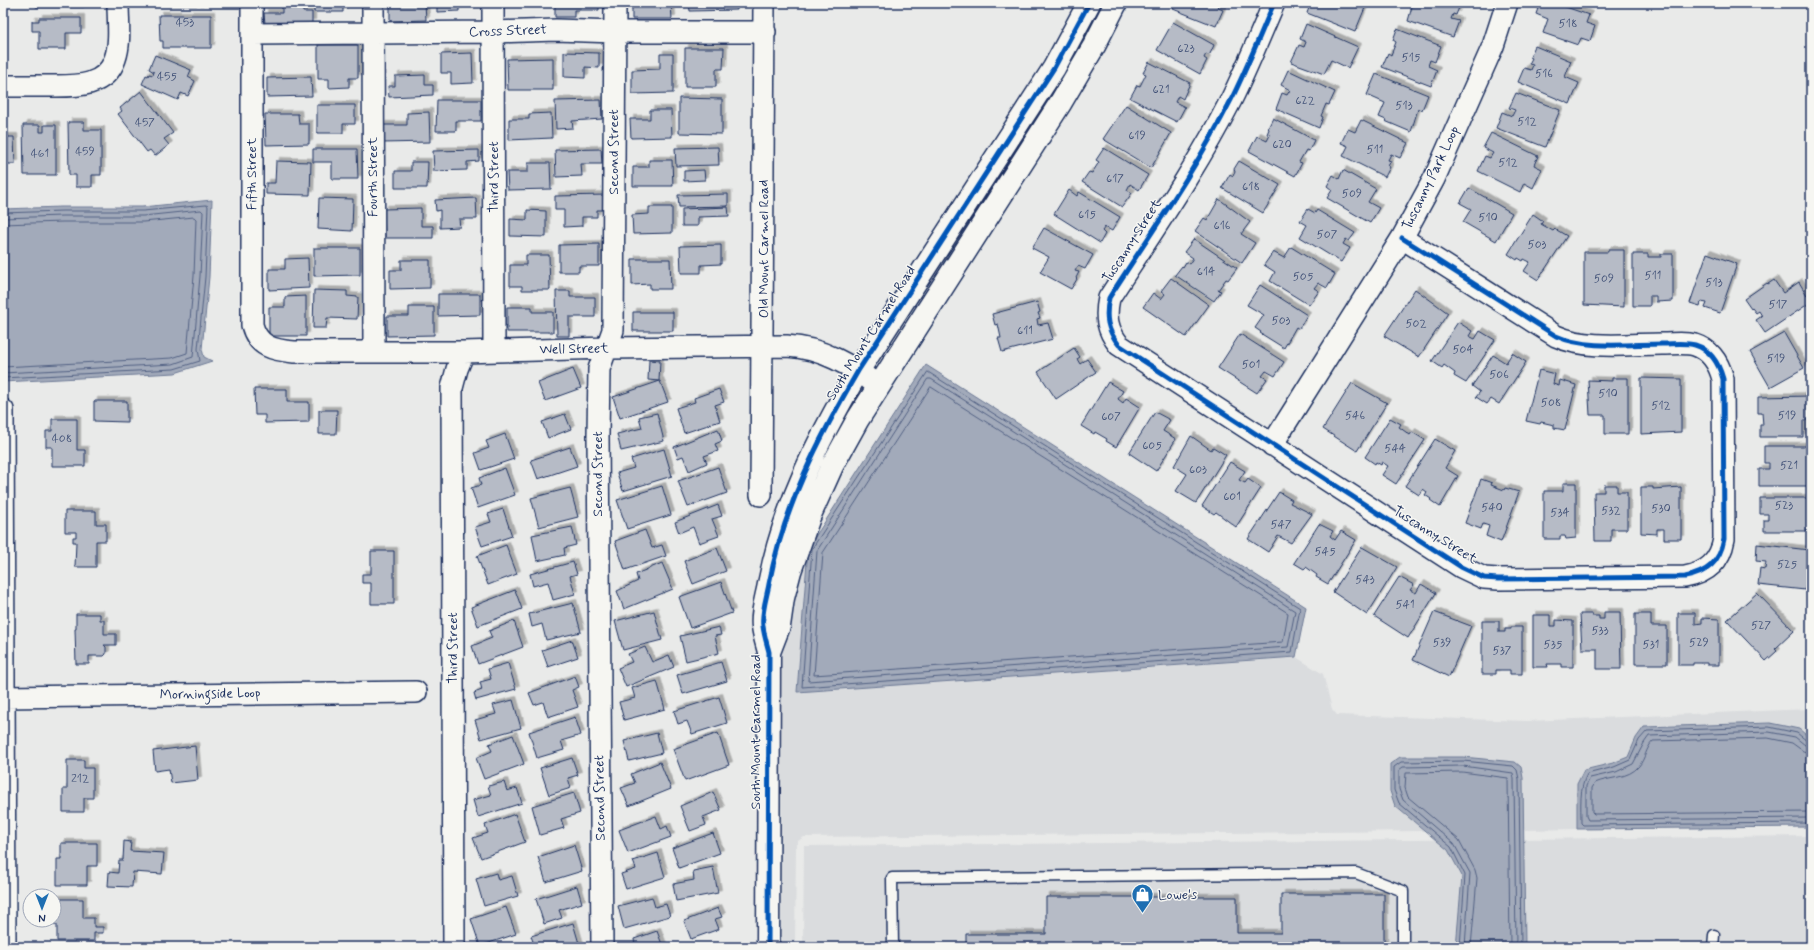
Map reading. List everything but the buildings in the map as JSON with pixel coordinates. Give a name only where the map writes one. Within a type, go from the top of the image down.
[{"type":"street","points":[[3,86],[77,86],[95,81],[109,72],[117,52],[118,3]]},
{"type":"street","name":"Fifth Street","points":[[252,3],[252,325],[254,334],[261,342]]},
{"type":"street","name":"Fourth Street","points":[[372,3],[374,352]]},
{"type":"street","name":"Third Street","points":[[493,3],[494,351]]},
{"type":"street","name":"Second Street","points":[[602,947],[598,443],[600,369],[614,330],[615,3]]},
{"type":"street","name":"Old Mount Carmel Road","points":[[761,495],[764,3]]},
{"type":"street","name":"South Mount Carmel Road","points":[[768,947],[768,652],[763,624],[773,564],[788,512],[808,464],[832,416],[858,371],[1054,68],[1089,3]]},
{"type":"street","name":"South Mount Carmel Road","points":[[768,652],[779,626],[783,598],[788,578],[808,517],[845,442],[879,386],[1062,102],[1094,46],[1116,3]]},
{"type":"street","name":"Tuscanny Street","points":[[1274,3],[1228,106],[1171,201],[1109,298],[1106,312],[1107,324],[1111,336],[1119,345],[1272,445],[1461,567],[1484,578],[1685,577],[1705,571],[1713,564],[1718,558],[1724,539],[1723,379],[1721,370],[1712,356],[1705,350],[1688,343],[1588,344],[1566,340],[1556,336],[1402,238]]},
{"type":"street","name":"Tuscanny Park Loop","points":[[1272,445],[1402,238],[1434,179],[1493,46],[1507,3]]},
{"type":"street","name":"Cross Street","points":[[252,34],[556,30],[615,32],[765,32]]},
{"type":"street","name":"Well Street","points":[[261,342],[270,348],[281,351],[374,352],[464,352],[763,346],[800,347],[813,349],[836,358],[879,386]]},
{"type":"street","name":"Third Street","points":[[454,947],[452,388],[455,374],[464,352]]},
{"type":"street","points":[[4,410],[5,947]]},
{"type":"street","name":"Morningside Loop","points":[[4,697],[416,692]]},
{"type":"lane","points":[[893,947],[892,878],[1348,873],[1356,873],[1403,890],[1403,947]]},
{"type":"lane","points":[[1713,947],[1714,935]]},
{"type":"shaded area","points":[[808,548],[797,692],[1296,657],[1323,674],[1332,709],[1337,715],[1528,721],[1811,709],[1811,739],[1799,729],[1770,723],[1645,727],[1636,738],[1628,757],[1613,763],[1584,770],[1577,817],[1577,829],[1523,830],[1523,778],[1463,757],[1400,757],[1390,765],[1390,791],[1395,806],[1426,831],[804,837],[798,841],[796,846],[795,947],[777,947],[779,656],[792,600]]},
{"type":"shaded area","points":[[1811,836],[1811,947],[803,947],[804,846]]},
{"type":"water","points":[[212,200],[209,277],[202,349],[204,357],[212,361],[175,373],[3,382],[3,209],[142,207]]},
{"type":"water","points":[[926,365],[1306,607],[1296,657],[797,692],[808,548]]},
{"type":"water","points":[[1770,723],[1799,729],[1811,739],[1811,827],[1577,829],[1577,784],[1584,770],[1613,763],[1628,757],[1636,738],[1644,727]]},
{"type":"water","points":[[1400,757],[1463,757],[1515,762],[1521,767],[1523,778],[1525,947],[1456,947],[1462,876],[1448,850],[1395,806],[1390,791],[1390,764]]},
{"type":"cycle path","points":[[768,947],[769,652],[764,633],[763,610],[776,555],[793,500],[817,447],[858,371],[1054,68],[1089,3]]},
{"type":"cycle path","points":[[1274,3],[1231,100],[1217,126],[1173,200],[1109,298],[1107,311],[1108,323],[1112,334],[1119,345],[1461,567],[1484,578],[1685,577],[1700,573],[1711,565],[1716,560],[1724,539],[1723,379],[1714,358],[1706,350],[1695,345],[1679,343],[1594,345],[1556,336],[1402,238]]},
{"type":"place","name":"Lowe's","points":[[1142,914]]}]
